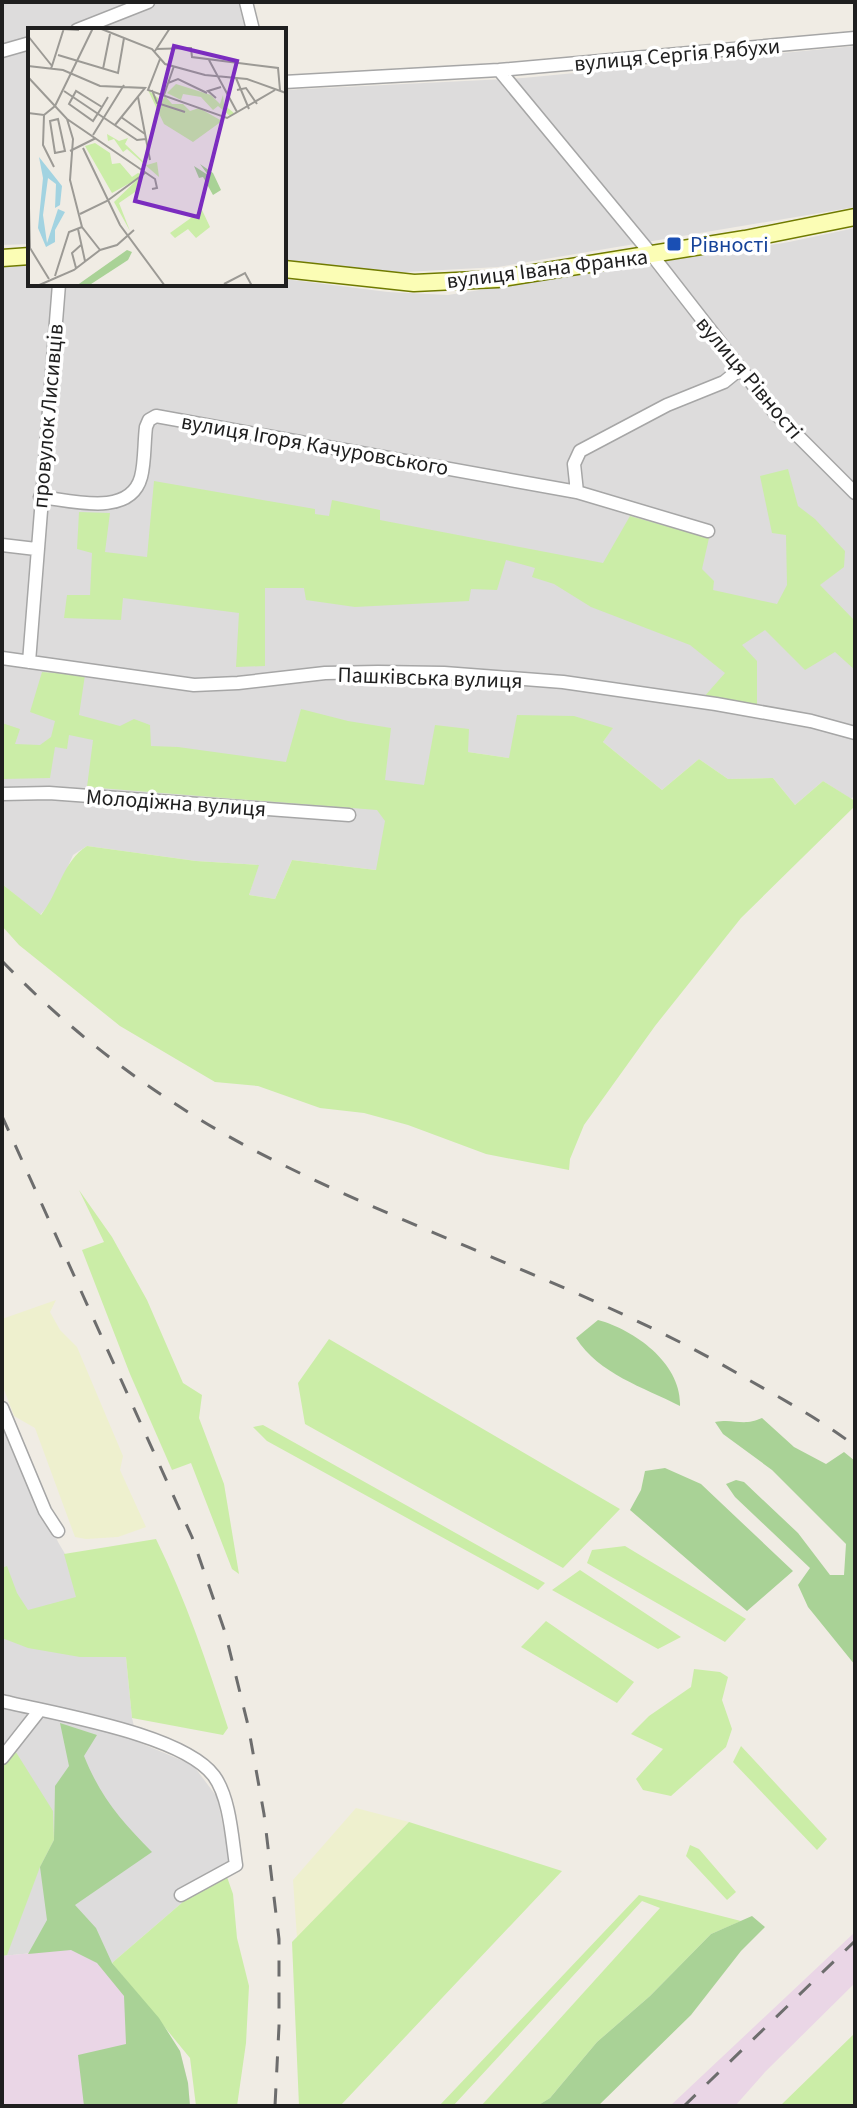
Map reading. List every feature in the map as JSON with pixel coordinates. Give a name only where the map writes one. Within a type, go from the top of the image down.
[{"type":"main road","name":"вулиця Івана Франка","points":[[286,269],[414,283],[497,279],[652,255],[855,217]]},
{"type":"main road","points":[[2,258],[28,256]]},
{"type":"street","points":[[82,28],[148,2]]},
{"type":"street","points":[[246,2],[252,28]]},
{"type":"street","name":"вулиця Сергія Рябухи","points":[[286,82],[499,70],[855,38]]},
{"type":"street","points":[[2,51],[28,44]]},
{"type":"street","points":[[499,70],[652,255]]},
{"type":"street","name":"вулиця Рівності","points":[[652,255],[775,413],[855,493]]},
{"type":"street","name":"провулок Лисивців","points":[[29,662],[59,286]]},
{"type":"street","points":[[577,492],[574,464],[580,451],[667,405],[724,382],[740,369]]},
{"type":"street","name":"вулиця Ігоря Качуровського","points":[[40,497],[101,504],[116,502],[136,489],[142,476],[146,427],[149,420],[156,416],[577,492],[708,531]]},
{"type":"street","points":[[2,545],[36,549]]},
{"type":"street","name":"Пашківська вулиця","points":[[2,658],[194,685],[325,673],[378,672],[444,673],[563,682],[716,704],[811,721],[855,733]]},
{"type":"street","name":"Молодіжна вулиця","points":[[2,794],[49,793],[349,815]]},
{"type":"street","points":[[2,1408],[45,1511],[58,1531]]},
{"type":"street","points":[[2,1701],[136,1734],[187,1754],[216,1778],[229,1816],[236,1865],[181,1895]]},
{"type":"street","points":[[2,1758],[39,1711]]},
{"type":"shaded area","points":[[2,2],[240,2],[247,28],[28,28],[28,244],[2,245]]},
{"type":"shaded area","points":[[855,46],[855,207],[498,267],[387,273],[286,260],[286,90],[523,78]]},
{"type":"shaded area","points":[[855,228],[855,795],[851,799],[823,781],[795,805],[773,778],[728,779],[699,759],[662,790],[603,742],[612,729],[509,758],[468,752],[425,785],[376,870],[292,860],[275,899],[249,895],[258,865],[196,861],[87,846],[73,855],[53,900],[40,915],[2,884],[2,266],[28,264],[28,286],[286,286],[286,279],[388,292],[448,295],[789,242]]},
{"type":"shaded area","points":[[2,1413],[58,1542],[126,1657],[132,1718],[138,1742],[193,1765],[217,1797],[230,1860],[227,1877],[184,1901],[112,1963],[94,1947],[2,1956]]},
{"type":"shaded area","points":[[855,1932],[855,1983],[735,2106],[670,2106]]},
{"type":"shaded area","points":[[94,1947],[121,1984],[180,2051],[190,2106],[2,2106],[2,1956]]},
{"type":"green space","points":[[788,469],[798,506],[845,551],[844,567],[820,585],[855,621],[855,670],[835,652],[805,670],[765,630],[742,645],[757,661],[757,705],[703,698],[725,673],[690,645],[591,607],[554,584],[532,577],[535,568],[506,560],[497,590],[471,589],[469,601],[355,607],[306,600],[304,588],[265,588],[265,666],[236,667],[239,613],[123,598],[121,620],[64,618],[67,595],[90,595],[92,553],[77,549],[79,512],[110,513],[105,552],[147,557],[154,481],[315,509],[315,514],[329,516],[332,500],[380,510],[380,520],[603,563],[630,516],[709,538],[702,569],[714,581],[713,590],[777,604],[787,585],[786,535],[772,533],[760,476]]},
{"type":"green space","points":[[42,672],[85,675],[79,715],[120,726],[134,719],[150,725],[151,746],[286,762],[301,709],[391,728],[385,780],[424,785],[435,725],[469,729],[468,752],[509,758],[517,715],[574,716],[613,728],[603,742],[662,790],[699,759],[728,779],[773,778],[795,805],[823,781],[855,801],[855,806],[741,918],[655,1026],[584,1125],[570,1159],[569,1170],[486,1154],[408,1125],[364,1113],[320,1108],[258,1086],[215,1082],[120,1026],[19,945],[2,926],[2,884],[41,915],[72,860],[87,846],[196,861],[259,865],[249,895],[275,899],[292,860],[376,870],[385,821],[377,810],[87,787],[93,740],[69,735],[67,749],[55,747],[50,778],[2,779],[2,723],[20,729],[15,744],[40,745],[51,737],[55,721],[30,712]]},
{"type":"green space","points":[[79,1190],[112,1237],[147,1300],[183,1383],[202,1395],[199,1418],[224,1484],[239,1574],[232,1569],[191,1463],[172,1470],[130,1374],[82,1250],[104,1242]]},
{"type":"green space","points":[[56,1300],[50,1312],[60,1330],[77,1347],[123,1456],[120,1470],[146,1527],[118,1537],[75,1537],[35,1428],[14,1416],[2,1384],[2,1319]]},
{"type":"green space","points":[[598,1320],[627,1332],[654,1351],[673,1376],[679,1391],[680,1406],[609,1370],[586,1350],[576,1338]]},
{"type":"green space","points":[[329,1339],[620,1509],[563,1568],[305,1424],[298,1383]]},
{"type":"green space","points":[[762,1418],[794,1447],[826,1464],[844,1452],[855,1461],[855,1665],[808,1607],[798,1585],[810,1568],[735,1497],[726,1484],[736,1480],[744,1482],[798,1533],[830,1575],[844,1575],[846,1544],[772,1470],[723,1434],[715,1422],[749,1422]]},
{"type":"green space","points":[[263,1425],[545,1583],[538,1590],[267,1441],[253,1427]]},
{"type":"green space","points":[[665,1468],[701,1484],[793,1571],[747,1611],[630,1510],[641,1490],[645,1471]]},
{"type":"green space","points":[[156,1539],[186,1608],[212,1680],[228,1728],[223,1735],[132,1718],[126,1657],[80,1657],[28,1648],[2,1638],[2,1568],[7,1566],[17,1593],[28,1610],[76,1597],[64,1554]]},
{"type":"green space","points":[[625,1546],[746,1619],[725,1642],[587,1563],[592,1550]]},
{"type":"green space","points":[[580,1570],[681,1637],[658,1649],[552,1590]]},
{"type":"green space","points":[[546,1621],[634,1682],[617,1703],[521,1647]]},
{"type":"green space","points":[[694,1669],[720,1672],[728,1677],[722,1700],[732,1729],[726,1747],[671,1796],[643,1790],[636,1779],[663,1749],[631,1734],[649,1716],[691,1687]]},
{"type":"green space","points":[[60,1723],[97,1735],[84,1756],[90,1770],[112,1807],[152,1852],[75,1905],[96,1928],[112,1963],[159,2018],[180,2051],[190,2106],[84,2106],[78,2055],[126,2044],[124,1996],[97,1963],[71,1950],[28,1954],[47,1920],[40,1867],[54,1840],[55,1786],[69,1766]]},
{"type":"green space","points":[[741,1746],[827,1839],[817,1850],[733,1762]]},
{"type":"green space","points":[[14,1749],[53,1811],[54,1840],[40,1867],[7,1955],[2,1956],[2,1765]]},
{"type":"green space","points":[[356,1808],[409,1822],[297,1938],[293,1880]]},
{"type":"green space","points":[[409,1822],[562,1871],[340,2106],[299,2106],[292,1942]]},
{"type":"green space","points":[[690,1845],[699,1849],[736,1892],[727,1900],[686,1856]]},
{"type":"green space","points":[[227,1877],[233,1894],[237,1938],[249,1986],[246,2043],[237,2106],[196,2106],[190,2058],[112,1963],[184,1901]]},
{"type":"green space","points":[[639,1895],[741,1921],[711,1934],[650,1996],[597,2042],[550,2098],[537,2106],[481,2106],[660,1908],[642,1901],[453,2106],[439,2106]]},
{"type":"green space","points":[[752,1916],[765,1927],[741,1951],[691,2015],[598,2106],[537,2106],[550,2098],[597,2042],[650,1996],[711,1934]]},
{"type":"green space","points":[[855,2033],[855,2106],[780,2106]]},
{"type":"railway","points":[[2,961],[87,1039],[149,1086],[214,1128],[371,1206],[621,1313],[682,1343],[800,1409],[855,1446]]},
{"type":"railway","points":[[2,1116],[192,1537],[225,1632],[248,1725],[264,1814],[279,1939],[275,2106]]},
{"type":"railway","points":[[684,2106],[855,1941]]},
{"type":"place","name":"Рівності","points":[[674,244]]}]
